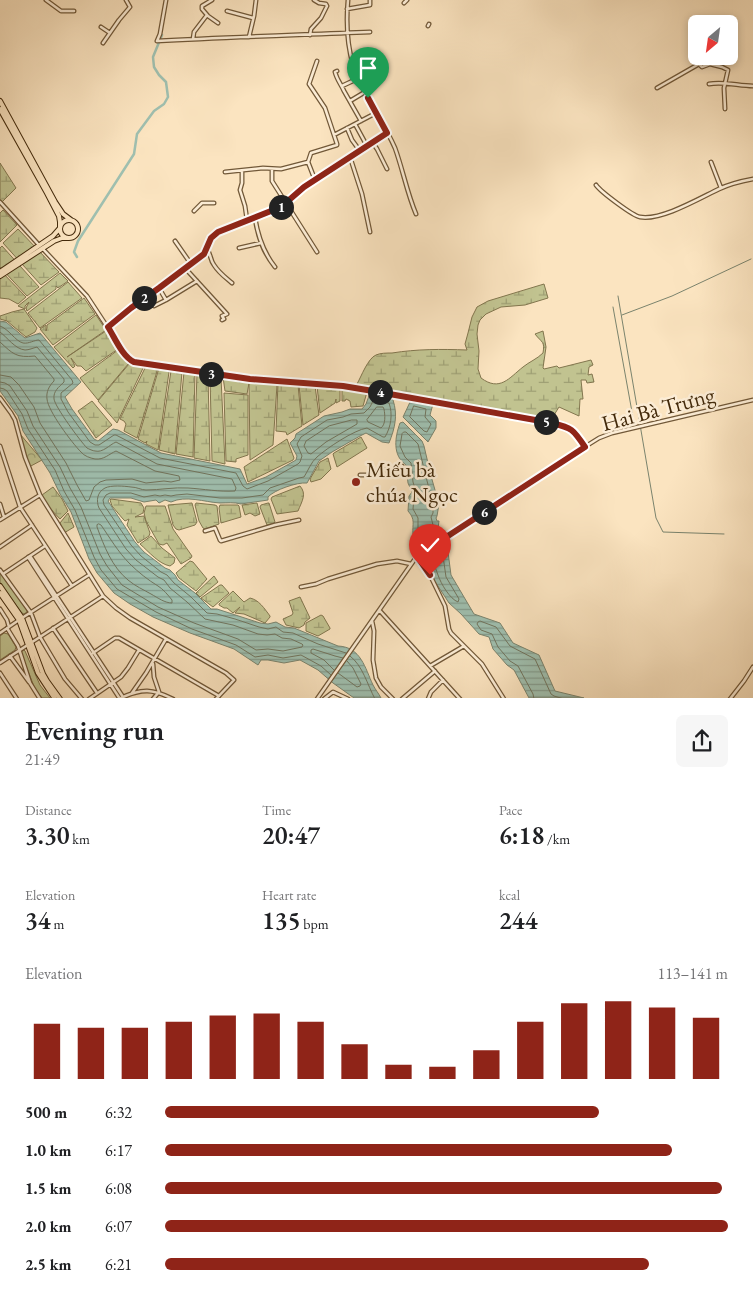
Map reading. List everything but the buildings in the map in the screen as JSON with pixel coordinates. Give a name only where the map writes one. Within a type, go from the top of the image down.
[{"type":"main road","points":[[0,100],[55,202],[65,216],[76,224],[78,229],[74,236],[58,239],[41,247]]},
{"type":"main road","points":[[0,109],[57,213],[61,234],[68,238]]},
{"type":"main road","points":[[0,274],[41,247],[56,234],[65,220],[71,220]]},
{"type":"main road","points":[[0,586],[21,619],[46,681],[60,698]]},
{"type":"main road","points":[[0,593],[21,619]]},
{"type":"main road","points":[[30,643],[38,673],[55,698]]},
{"type":"street","points":[[46,0],[61,12],[74,11]]},
{"type":"street","points":[[103,43],[130,7],[126,0]]},
{"type":"street","points":[[166,0],[157,41],[370,32]]},
{"type":"street","points":[[212,0],[202,6],[202,9],[218,23]]},
{"type":"street","points":[[249,37],[256,0]]},
{"type":"street","points":[[310,35],[311,29],[321,18],[327,6],[314,0]]},
{"type":"street","points":[[348,0],[348,33],[354,66],[365,92],[397,154],[416,214]]},
{"type":"street","points":[[342,7],[347,9],[370,5],[370,0]]},
{"type":"street","points":[[227,11],[254,18]]},
{"type":"street","points":[[193,39],[194,32],[207,15]]},
{"type":"street","points":[[101,27],[110,33]]},
{"type":"street","points":[[315,180],[308,162],[311,153],[337,144],[325,108],[309,84],[317,61]]},
{"type":"street","points":[[657,88],[699,64],[702,67],[710,64],[728,69],[724,84],[725,109]]},
{"type":"street","points":[[338,71],[335,72],[337,80],[361,121]]},
{"type":"street","points":[[342,86],[359,78]]},
{"type":"street","points":[[709,84],[753,86]]},
{"type":"street","points":[[350,101],[365,92]]},
{"type":"street","points":[[334,135],[376,113]]},
{"type":"street","points":[[355,124],[367,146]]},
{"type":"street","points":[[348,128],[352,140],[360,151]]},
{"type":"street","points":[[108,327],[204,254],[211,238],[218,232],[281,207],[304,187],[387,133]]},
{"type":"street","points":[[373,143],[387,169]]},
{"type":"street","points":[[350,157],[362,194],[370,232]]},
{"type":"street","points":[[225,172],[263,168],[281,169],[308,162]]},
{"type":"street","points":[[711,162],[721,188]]},
{"type":"street","points":[[272,169],[272,181],[317,252]]},
{"type":"street","points":[[242,171],[240,190],[247,221]]},
{"type":"street","points":[[596,185],[635,215],[646,218],[660,216],[721,188],[753,179]]},
{"type":"street","points":[[0,202],[87,296],[131,361],[250,379],[359,388],[552,423],[569,427],[585,447]]},
{"type":"street","points":[[194,211],[202,203],[214,203]]},
{"type":"street","points":[[255,218],[261,243],[275,268]]},
{"type":"street","points":[[175,240],[191,264]]},
{"type":"street","points":[[239,248],[261,243]]},
{"type":"street","points":[[207,249],[213,264],[221,275],[232,283]]},
{"type":"street","points":[[185,268],[227,314],[222,316],[224,319],[222,320]]},
{"type":"street","points":[[154,306],[197,281]]},
{"type":"street","points":[[159,288],[166,300]]},
{"type":"street","points":[[0,398],[15,420],[25,457],[40,495],[102,596],[130,618],[234,680],[218,697],[154,661],[139,649],[118,638],[115,638],[93,654]]},
{"type":"street","name":"Hai Bà Trưng","points":[[317,698],[417,556],[599,438],[612,433],[753,400]]},
{"type":"street","points":[[0,409],[6,406]]},
{"type":"street","points":[[0,446],[20,507],[72,586]]},
{"type":"street","points":[[360,475],[376,475],[380,471],[402,466]]},
{"type":"street","points":[[0,520],[40,495]]},
{"type":"street","points":[[0,504],[4,517]]},
{"type":"street","points":[[205,531],[215,528],[221,541],[275,524],[299,520]]},
{"type":"street","points":[[0,547],[32,525]]},
{"type":"street","points":[[3,574],[45,546]]},
{"type":"street","points":[[417,556],[427,569],[445,606],[449,628],[452,633],[487,670],[504,698]]},
{"type":"street","points":[[29,557],[121,698],[132,692],[140,684],[166,639]]},
{"type":"street","points":[[301,587],[377,564],[397,561],[411,564]]},
{"type":"street","points":[[0,570],[31,613],[40,637],[65,679],[82,698]]},
{"type":"street","points":[[0,633],[90,575]]},
{"type":"street","points":[[0,663],[102,596]]},
{"type":"street","points":[[0,610],[7,620],[8,628],[16,643],[30,683],[40,698]]},
{"type":"street","points":[[380,611],[460,698]]},
{"type":"street","points":[[372,621],[374,632],[373,660],[376,678],[381,687],[393,698]]},
{"type":"street","points":[[53,628],[97,693]]},
{"type":"street","points":[[430,666],[464,646]]},
{"type":"street","points":[[89,698],[112,684],[126,672],[139,649]]},
{"type":"street","points":[[10,656],[30,683]]},
{"type":"street","points":[[154,661],[154,678],[159,692]]},
{"type":"street","points":[[730,698],[744,682],[753,667]]},
{"type":"street","points":[[402,698],[435,671]]},
{"type":"street","points":[[0,673],[17,698]]},
{"type":"street","points":[[428,698],[431,692],[443,680]]},
{"type":"street","points":[[132,692],[159,692],[173,698]]},
{"type":"street","points":[[153,698],[159,692]]},
{"type":"street","points":[[324,698],[334,692],[348,698]]},
{"type":"green space","points":[[0,163],[16,188],[1,203],[0,202]]},
{"type":"green space","points":[[3,210],[17,225],[0,242],[0,213]]},
{"type":"green space","points":[[18,229],[59,272],[41,285],[3,243]]},
{"type":"green space","points":[[2,246],[39,287],[27,296],[0,267],[0,248]]},
{"type":"green space","points":[[0,270],[26,297],[18,304],[9,299],[0,298]]},
{"type":"green space","points":[[60,273],[68,281],[58,288],[56,286],[56,289],[27,311],[26,308],[29,302],[25,309],[18,306]]},
{"type":"green space","points":[[68,282],[82,298],[40,328],[28,313]]},
{"type":"green space","points":[[544,284],[548,298],[525,305],[501,307],[486,314],[480,320],[477,334],[479,351],[478,369],[481,378],[488,382],[499,384],[504,382],[543,353],[543,344],[535,334],[543,331],[546,347],[544,369],[557,366],[559,368],[591,360],[593,365],[589,367],[588,375],[592,374],[594,382],[587,383],[586,380],[581,380],[583,399],[580,399],[579,416],[559,407],[551,420],[379,391],[357,384],[368,364],[378,354],[438,349],[467,350],[465,344],[472,317],[477,307],[488,301]]},
{"type":"green space","points":[[84,298],[95,314],[53,345],[40,329],[46,325],[46,331],[47,325]]},
{"type":"green space","points":[[24,309],[37,328],[35,332],[26,337],[7,321],[0,319],[0,316]]},
{"type":"green space","points":[[96,315],[106,330],[67,357],[106,331],[118,349],[86,371],[81,366],[77,366],[71,358],[75,366],[73,368],[54,347]]},
{"type":"green space","points":[[118,350],[129,363],[98,400],[80,378]]},
{"type":"green space","points":[[129,364],[144,366],[117,423],[98,401]]},
{"type":"green space","points":[[146,366],[158,368],[137,438],[124,431],[126,424],[120,419]]},
{"type":"green space","points":[[159,368],[169,372],[158,450],[146,444],[147,441],[145,443],[138,439]]},
{"type":"green space","points":[[171,371],[182,372],[175,454],[159,450]]},
{"type":"green space","points":[[184,372],[195,373],[193,457],[176,454]]},
{"type":"green space","points":[[197,374],[208,376],[210,461],[194,458]]},
{"type":"green space","points":[[210,376],[221,377],[225,464],[212,461]]},
{"type":"green space","points":[[223,377],[249,382],[274,383],[277,385],[273,445],[250,460],[249,383],[247,394],[225,391]]},
{"type":"green space","points":[[278,383],[298,385],[302,426],[287,435],[286,432],[276,431]]},
{"type":"green space","points":[[299,385],[315,386],[319,415],[303,425]]},
{"type":"green space","points":[[317,386],[340,388],[340,401],[336,403],[336,399],[335,403],[320,413]]},
{"type":"green space","points":[[342,388],[367,392],[363,406],[351,407],[350,401],[346,399],[342,401]]},
{"type":"green space","points":[[224,393],[248,395],[248,455],[236,459],[236,462],[226,461]]},
{"type":"green space","points":[[92,401],[112,425],[96,438],[78,411]]},
{"type":"green space","points":[[20,434],[42,460],[29,467]]},
{"type":"green space","points":[[361,437],[367,448],[337,467],[333,454]]},
{"type":"green space","points":[[287,439],[294,458],[293,460],[248,482],[244,467]]},
{"type":"green space","points":[[328,458],[331,469],[321,479],[311,482],[310,479],[320,462]]},
{"type":"green space","points":[[300,486],[303,495],[298,511],[277,514],[271,499],[272,497]]},
{"type":"green space","points":[[53,487],[68,511],[60,519],[48,506],[42,495]]},
{"type":"green space","points":[[111,499],[141,503],[144,508],[143,513],[135,517],[144,516],[150,533],[149,536],[138,543],[127,525],[129,519],[125,521],[123,519],[112,506]]},
{"type":"green space","points":[[192,503],[197,522],[195,525],[179,530],[176,529],[173,525],[168,505]]},
{"type":"green space","points":[[196,503],[217,506],[219,524],[203,528],[199,521]]},
{"type":"green space","points":[[257,503],[260,514],[255,516],[250,513],[245,515],[242,505]]},
{"type":"green space","points":[[269,503],[275,522],[267,525],[260,507]]},
{"type":"green space","points":[[220,505],[238,505],[241,517],[221,523]]},
{"type":"green space","points":[[146,506],[165,506],[173,529],[192,556],[191,558],[181,564],[167,543],[159,544],[146,521],[144,513]]},
{"type":"green space","points":[[68,513],[74,527],[64,533],[60,523]]},
{"type":"green space","points":[[151,536],[175,558],[174,563],[170,566],[158,560],[140,544]]},
{"type":"green space","points":[[190,561],[207,579],[196,591],[179,578],[176,573]]},
{"type":"green space","points":[[0,573],[27,610],[24,614],[0,584]]},
{"type":"green space","points":[[214,576],[218,582],[200,597],[196,593]]},
{"type":"green space","points":[[220,585],[229,593],[213,607],[201,598]]},
{"type":"green space","points":[[233,591],[244,602],[250,598],[261,605],[270,616],[265,623],[244,614],[235,613],[240,607],[233,613],[219,605]]},
{"type":"green space","points":[[300,597],[310,618],[299,628],[286,625],[283,619],[293,613],[289,601]]},
{"type":"green space","points":[[321,615],[330,629],[318,636],[306,631],[306,623]]},
{"type":"green space","points":[[4,633],[8,634],[16,647],[15,650],[0,660],[0,636]]},
{"type":"green space","points":[[24,650],[40,685],[50,698],[42,698],[35,689],[21,653]]},
{"type":"water","points":[[0,321],[6,322],[25,338],[40,333],[81,382],[65,397],[94,439],[98,441],[113,429],[118,430],[161,453],[240,469],[247,484],[266,477],[296,460],[297,456],[290,443],[296,434],[324,416],[350,409],[362,409],[370,393],[390,397],[395,406],[396,416],[389,443],[382,442],[366,433],[319,461],[307,483],[280,489],[271,494],[268,500],[241,504],[189,499],[171,502],[165,500],[159,503],[156,500],[144,502],[131,498],[110,498],[108,501],[135,542],[144,552],[170,570],[178,580],[211,609],[217,609],[260,623],[276,622],[285,627],[294,628],[352,650],[361,660],[381,698],[354,698],[318,670],[300,660],[284,663],[261,660],[258,665],[234,649],[153,617],[114,593],[97,573],[89,559],[71,512],[50,473],[23,431],[18,416],[0,391]]},
{"type":"water","points":[[411,400],[433,404],[430,415],[436,421],[436,428],[428,442],[403,417]]},
{"type":"water","points":[[403,422],[422,441],[439,504],[436,518],[439,521],[437,536],[429,543],[433,550],[439,548],[448,552],[451,575],[474,614],[500,623],[513,643],[539,655],[555,691],[584,698],[529,698],[514,670],[493,649],[489,637],[479,634],[449,603],[434,580],[429,565],[425,562],[426,556],[431,551],[427,544],[422,546],[413,534],[413,520],[408,511],[409,496],[412,492],[408,483],[406,465],[398,456],[396,446],[398,428],[400,423]]},
{"type":"waterway","points":[[77,257],[74,252],[78,241],[134,154],[137,134],[154,111],[164,104],[168,97],[166,82],[154,67],[153,57],[162,35]]},
{"type":"waterway","points":[[622,315],[672,296],[751,259]]},
{"type":"waterway","points":[[618,296],[656,518],[663,532],[724,534]]},
{"type":"waterway","points":[[613,307],[634,423]]},
{"type":"place","name":"Miếu bà chúa Ngọc","points":[[356,482]]},
{"type":"route","points":[[368,98],[387,133],[304,187],[281,207],[218,232],[211,238],[204,254],[146,296],[108,327],[125,354],[134,362],[250,379],[343,386],[552,423],[569,427],[574,431],[585,447],[417,556],[430,575]]}]
